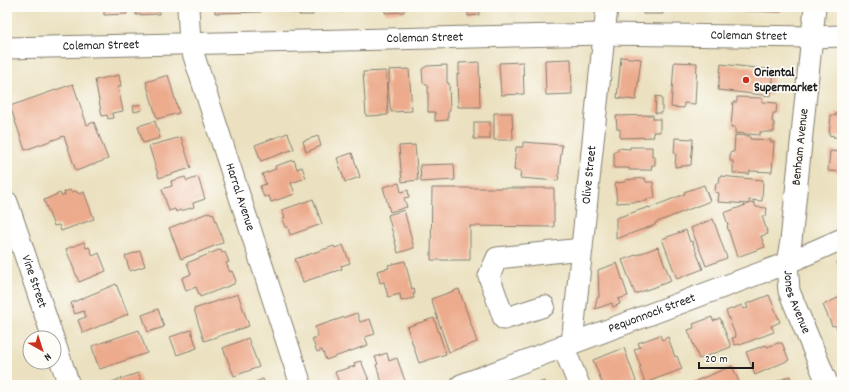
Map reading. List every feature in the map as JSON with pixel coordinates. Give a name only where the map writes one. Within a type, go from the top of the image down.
[{"type":"street","name":"Harral Avenue","points":[[188,7],[190,44],[302,385]]},
{"type":"street","name":"Olive Street","points":[[568,344],[582,249],[607,7]]},
{"type":"street","name":"Benham Avenue","points":[[787,263],[791,240],[815,7]]},
{"type":"street","name":"Coleman Street","points":[[7,48],[604,34],[812,38],[842,36]]},
{"type":"street","name":"Vine Street","points":[[7,202],[51,330]]},
{"type":"street","name":"Pequonnock Street","points":[[461,385],[787,263],[842,239]]},
{"type":"street","points":[[544,306],[504,319],[489,276],[497,258],[582,249]]},
{"type":"street","name":"Jones Avenue","points":[[787,263],[789,291],[828,385]]},
{"type":"street","points":[[568,344],[579,385]]},
{"type":"street","name":"Vine Street","points":[[62,364],[69,385]]},
{"type":"building","points":[[104,7],[126,7],[127,14],[104,15]]},
{"type":"building","points":[[136,7],[159,7],[159,14],[136,15]]},
{"type":"building","points":[[215,7],[261,7],[261,12],[215,13]]},
{"type":"building","points":[[291,7],[320,7],[320,9],[313,12],[313,15],[299,15],[299,13],[291,13]]},
{"type":"building","points":[[335,7],[346,7],[344,11],[339,11],[335,9]]},
{"type":"building","points":[[385,7],[406,7],[406,9],[404,9],[404,12],[385,13]]},
{"type":"building","points":[[459,7],[488,7],[488,9],[479,9],[479,15],[468,16],[468,10],[459,10]]},
{"type":"building","points":[[557,7],[572,7],[572,9],[557,9]]},
{"type":"building","points":[[642,7],[663,7],[663,14],[643,14]]},
{"type":"building","points":[[688,7],[688,10],[668,8]]},
{"type":"building","points":[[714,7],[714,10],[693,8]]},
{"type":"building","points":[[744,7],[782,7],[781,12],[744,11]]},
{"type":"building","points":[[621,57],[641,59],[636,100],[617,98]]},
{"type":"building","points":[[571,59],[572,94],[546,95],[545,60]]},
{"type":"building","points":[[479,62],[480,107],[458,107],[457,74],[459,74],[459,63]]},
{"type":"building","points":[[523,62],[524,94],[501,95],[499,63]]},
{"type":"building","points":[[674,62],[697,63],[695,104],[684,103],[684,108],[671,107]]},
{"type":"building","name":"Oriental Supermarket","points":[[721,64],[774,70],[771,96],[718,90]]},
{"type":"building","points":[[447,65],[450,111],[448,112],[448,120],[435,121],[435,112],[428,112],[428,86],[423,83],[422,69],[427,66]]},
{"type":"building","points":[[409,69],[412,111],[391,112],[387,84],[389,83],[389,70]]},
{"type":"building","points":[[386,71],[388,115],[366,116],[363,72]]},
{"type":"building","points":[[119,75],[121,86],[118,87],[123,111],[112,113],[113,118],[108,119],[107,115],[102,116],[95,80]]},
{"type":"building","points":[[168,75],[179,113],[157,119],[146,82]]},
{"type":"building","points":[[73,84],[87,125],[94,122],[108,159],[76,171],[64,136],[25,150],[10,106]]},
{"type":"building","points":[[656,96],[662,97],[662,113],[655,113]]},
{"type":"building","points":[[737,97],[762,98],[762,102],[777,103],[776,113],[773,113],[772,122],[774,122],[774,132],[760,132],[760,135],[735,133],[735,127],[731,127],[733,102],[737,102]]},
{"type":"building","points":[[141,104],[142,110],[134,112],[133,106]]},
{"type":"building","points":[[494,113],[512,113],[513,140],[494,140]]},
{"type":"building","points":[[836,113],[842,113],[842,138],[829,135],[831,115],[836,116]]},
{"type":"building","points":[[653,115],[653,119],[660,119],[660,132],[653,132],[654,137],[620,138],[620,129],[617,129],[616,116]]},
{"type":"building","points":[[155,121],[160,138],[143,143],[138,126]]},
{"type":"building","points":[[474,122],[490,122],[490,139],[474,139]]},
{"type":"building","points":[[288,133],[294,149],[261,161],[255,145]]},
{"type":"building","points":[[735,135],[750,136],[750,139],[771,140],[770,142],[774,142],[772,172],[750,171],[749,174],[733,173],[733,161],[730,161],[730,152],[734,152]]},
{"type":"building","points":[[318,136],[321,146],[306,152],[303,141]]},
{"type":"building","points":[[181,137],[191,168],[159,178],[149,146]]},
{"type":"building","points":[[675,138],[693,139],[691,165],[675,167]]},
{"type":"building","points":[[523,142],[562,145],[558,181],[520,178],[521,171],[514,170],[516,147],[523,147]]},
{"type":"building","points":[[415,145],[418,180],[402,182],[399,146]]},
{"type":"building","points":[[630,147],[652,147],[652,157],[655,157],[655,165],[652,165],[651,170],[614,168],[614,151],[618,151],[618,148],[630,149]]},
{"type":"building","points":[[830,151],[842,152],[842,172],[828,171]]},
{"type":"building","points":[[352,153],[360,177],[345,182],[337,158]]},
{"type":"building","points":[[294,160],[297,169],[302,167],[306,178],[291,183],[295,194],[271,202],[269,196],[264,197],[260,186],[266,184],[262,174],[276,169],[275,166]]},
{"type":"building","points":[[454,164],[455,180],[421,182],[420,165]]},
{"type":"building","points":[[720,176],[763,180],[762,201],[749,200],[749,204],[718,202],[719,193],[715,192],[716,183],[719,183]]},
{"type":"building","points":[[185,177],[187,181],[198,177],[205,199],[193,203],[194,207],[176,212],[175,209],[169,211],[162,189],[172,186],[171,181]]},
{"type":"building","points":[[645,178],[646,182],[653,182],[655,198],[647,199],[647,201],[617,203],[615,183],[625,182],[625,180]]},
{"type":"building","points":[[399,183],[401,192],[408,190],[409,197],[404,198],[407,207],[390,212],[383,187]]},
{"type":"building","points":[[704,185],[710,201],[655,223],[655,225],[616,239],[616,218],[649,208],[685,194],[684,192]]},
{"type":"building","points":[[432,188],[554,188],[554,227],[470,226],[470,260],[431,260]]},
{"type":"building","points":[[70,190],[71,192],[75,191],[80,194],[84,192],[94,219],[61,231],[59,225],[54,226],[44,200],[60,193],[61,196],[65,195],[64,192]]},
{"type":"building","points":[[313,199],[322,224],[290,235],[288,227],[285,227],[282,219],[285,218],[282,210]]},
{"type":"building","points":[[754,202],[756,207],[767,208],[766,216],[762,216],[768,234],[761,236],[765,247],[737,257],[724,213]]},
{"type":"building","points":[[404,210],[414,248],[398,253],[388,215]]},
{"type":"building","points":[[210,212],[211,214],[213,213],[223,241],[222,243],[181,259],[169,228]]},
{"type":"building","points":[[713,219],[727,258],[706,266],[691,228]]},
{"type":"building","points":[[686,230],[703,269],[677,279],[662,239]]},
{"type":"building","points":[[84,242],[86,248],[89,247],[93,256],[99,253],[106,271],[79,282],[66,249]]},
{"type":"building","points":[[343,245],[350,263],[341,266],[342,269],[303,282],[295,259],[334,246],[335,248]]},
{"type":"building","points":[[658,247],[671,281],[635,294],[622,260]]},
{"type":"building","points":[[221,249],[222,253],[225,252],[229,262],[226,263],[230,272],[232,271],[236,281],[234,284],[200,297],[196,287],[186,291],[182,278],[191,274],[187,263]]},
{"type":"building","points":[[140,251],[145,266],[130,271],[125,256]]},
{"type":"building","points":[[842,260],[842,274],[837,262]]},
{"type":"building","points":[[405,261],[412,289],[414,288],[415,294],[413,294],[414,298],[401,301],[400,294],[388,297],[384,282],[380,283],[377,271],[389,268],[388,265]]},
{"type":"building","points":[[617,263],[628,296],[618,299],[620,304],[613,307],[612,303],[595,309],[597,298],[599,297],[598,270]]},
{"type":"building","points":[[116,284],[128,314],[83,333],[78,320],[86,317],[84,311],[75,314],[71,303]]},
{"type":"building","points":[[459,289],[477,342],[449,352],[431,299]]},
{"type":"building","points":[[238,294],[249,326],[204,341],[194,309]]},
{"type":"building","points":[[769,295],[780,322],[771,326],[774,332],[740,345],[735,345],[732,338],[736,337],[726,311],[742,305],[744,309],[748,308],[746,304]]},
{"type":"building","points":[[842,296],[842,327],[837,329],[835,325],[832,326],[823,305]]},
{"type":"building","points":[[158,309],[164,327],[148,332],[142,315]]},
{"type":"building","points":[[357,313],[360,322],[370,319],[375,334],[365,337],[368,345],[326,360],[322,350],[317,352],[312,339],[318,337],[315,327]]},
{"type":"building","points":[[712,317],[713,321],[720,318],[731,347],[699,359],[688,330],[694,328],[693,324]]},
{"type":"building","points":[[434,318],[446,354],[419,363],[407,327]]},
{"type":"building","points":[[139,330],[147,353],[100,369],[92,346]]},
{"type":"building","points":[[191,330],[197,348],[177,355],[170,337]]},
{"type":"building","points":[[660,335],[662,340],[668,337],[675,357],[677,356],[682,369],[645,383],[639,367],[641,367],[634,350],[640,347],[638,343]]},
{"type":"building","points":[[248,338],[259,367],[234,376],[223,348]]},
{"type":"building","points":[[782,343],[789,360],[755,375],[746,352],[766,345],[767,347]]},
{"type":"building","points":[[624,348],[636,381],[627,385],[603,385],[593,360]]},
{"type":"building","points":[[387,353],[389,361],[397,358],[405,381],[395,385],[383,385],[376,365],[378,364],[375,357]]},
{"type":"building","points":[[361,361],[371,385],[340,385],[335,372],[355,366],[354,363]]},
{"type":"building","points":[[732,366],[739,382],[731,385],[686,385]]},
{"type":"building","points":[[138,373],[142,385],[103,385]]},
{"type":"building","points":[[790,376],[794,385],[768,385]]},
{"type":"building","points":[[263,379],[265,385],[249,385]]},
{"type":"building","points":[[544,381],[545,385],[533,385]]},
{"type":"place","name":"Oriental Supermarket","points":[[746,80]]}]
